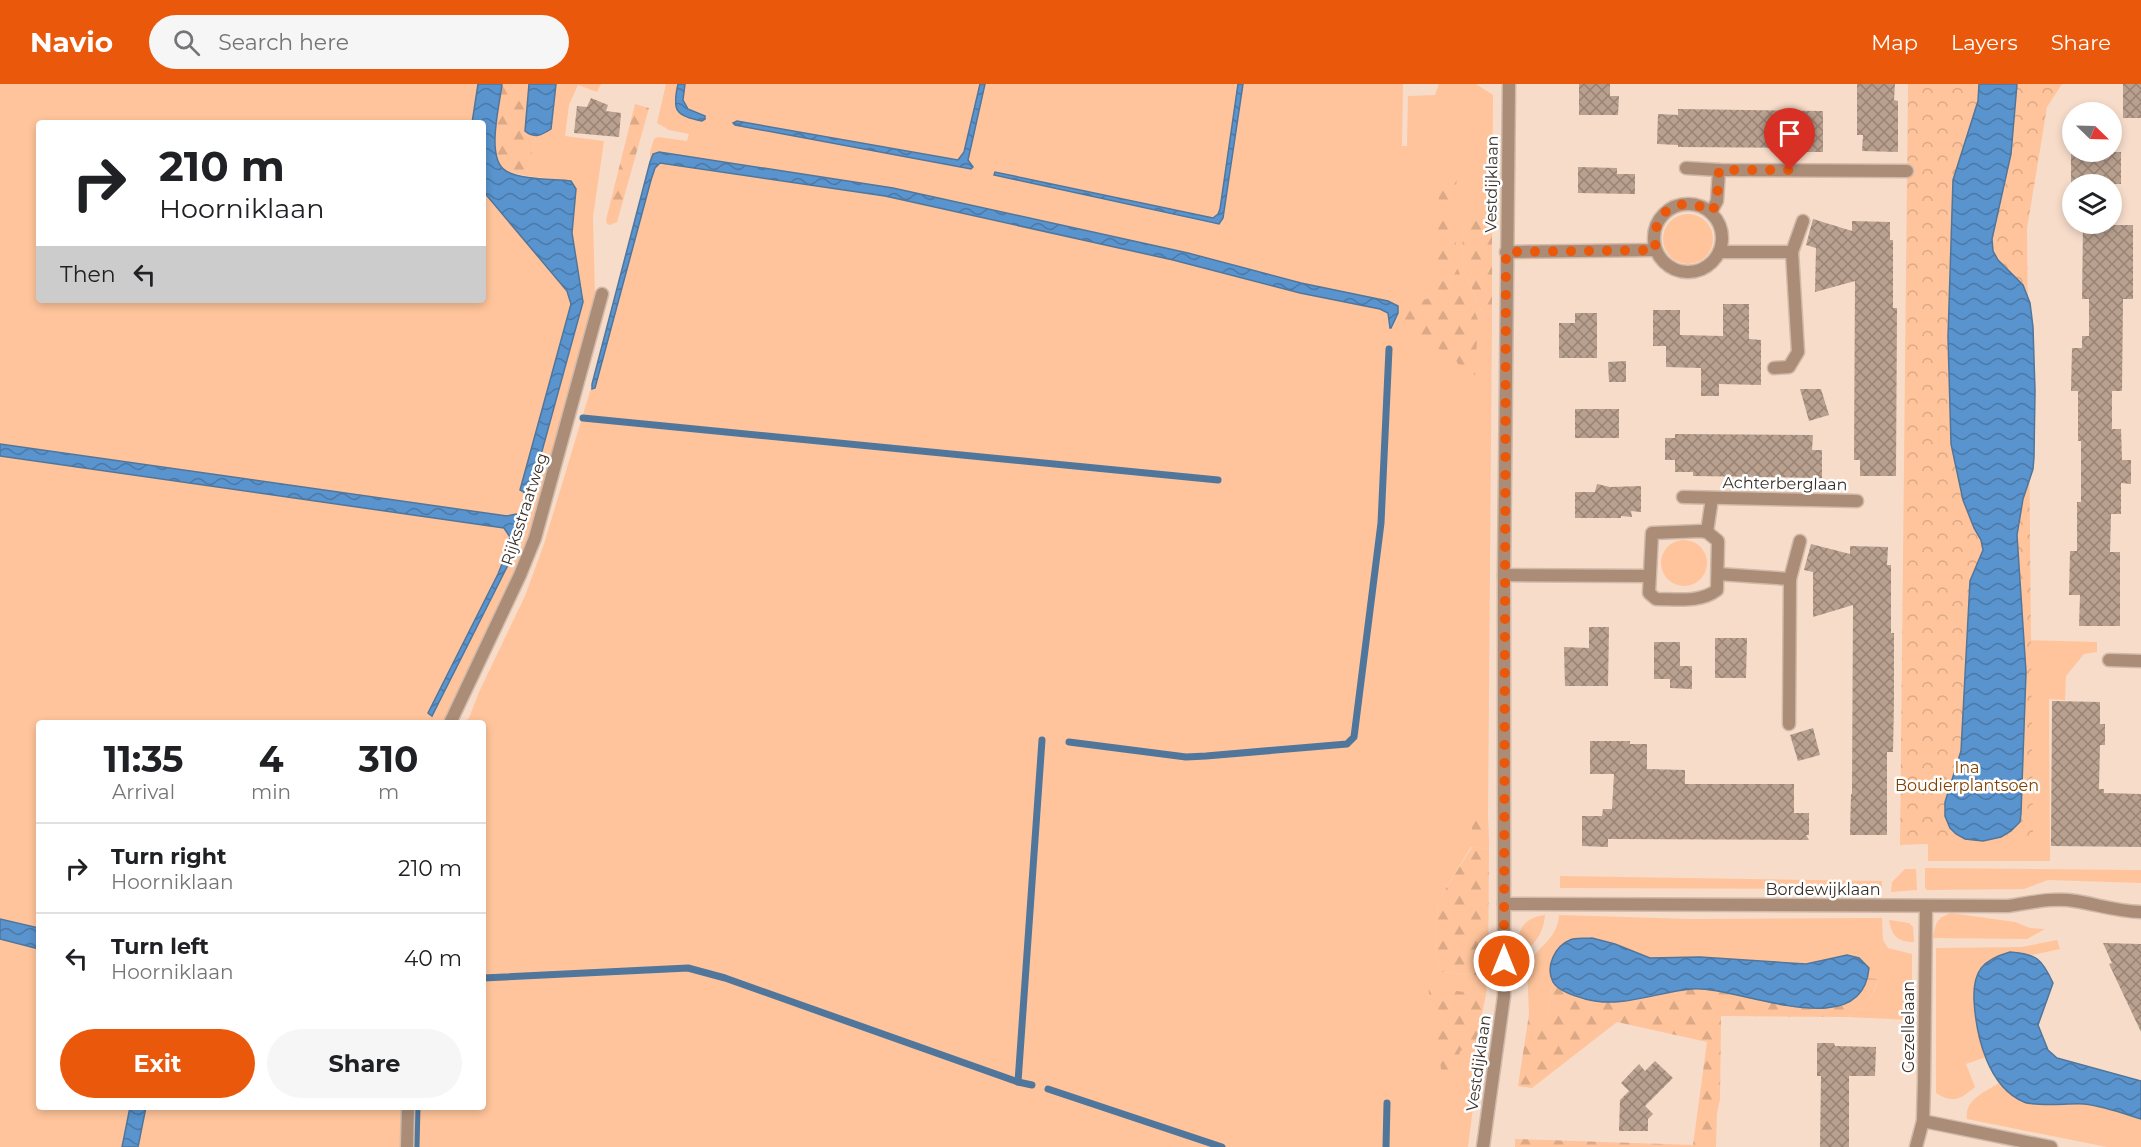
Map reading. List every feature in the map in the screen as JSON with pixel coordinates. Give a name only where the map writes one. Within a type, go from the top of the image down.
[{"type":"street","name":"Vestdijklaan","points":[[1483,1147],[1504,996],[1504,575],[1509,84]]},
{"type":"street","points":[[1686,168],[1907,171]]},
{"type":"street","points":[[1712,212],[1717,201],[1719,170]]},
{"type":"street","points":[[1688,203],[1712,212],[1722,231],[1719,252],[1712,263],[1700,270],[1687,272],[1674,269],[1664,261],[1656,250],[1654,237],[1657,225],[1664,213],[1675,206],[1688,203]]},
{"type":"street","points":[[1774,368],[1789,367],[1798,352],[1792,252],[1803,221]]},
{"type":"street","points":[[1506,252],[1656,250]]},
{"type":"street","points":[[1719,252],[1792,252]]},
{"type":"street","name":"Rijksstraatweg","points":[[451,720],[520,575],[534,538],[602,294]]},
{"type":"street","name":"Achterberglaan","points":[[1683,497],[1857,501]]},
{"type":"street","name":"Achterberglaan","points":[[1707,532],[1712,498]]},
{"type":"street","points":[[1707,532],[1718,541],[1717,590],[1708,597],[1697,599],[1656,599],[1649,593],[1652,533],[1707,532]]},
{"type":"street","points":[[1789,724],[1790,579],[1800,541]]},
{"type":"street","points":[[1718,574],[1790,579]]},
{"type":"street","points":[[1504,575],[1649,576]]},
{"type":"street","points":[[2109,660],[2141,661]]},
{"type":"street","name":"Bordewijklaan","points":[[1504,904],[2008,906],[2073,900],[2119,911],[2141,912]]},
{"type":"street","name":"Gezellelaan","points":[[1916,1147],[1923,1121],[1926,906]]},
{"type":"street","points":[[407,1147],[408,1110]]},
{"type":"street","points":[[1923,1121],[2051,1147]]},
{"type":"green space","points":[[0,84],[478,84],[472,120],[36,120],[36,303],[486,303],[486,195],[567,291],[571,304],[520,490],[527,494],[531,491],[580,314],[583,295],[572,233],[576,189],[571,181],[526,176],[536,136],[544,134],[556,84],[601,84],[597,92],[578,85],[569,105],[565,136],[604,141],[593,217],[595,296],[591,317],[529,543],[447,720],[36,720],[36,927],[0,919],[0,456],[504,528],[510,537],[498,574],[428,713],[435,712],[505,571],[522,525],[516,514],[507,516],[0,444]]},
{"type":"green space","points":[[502,84],[529,84],[525,131],[529,135],[536,136],[526,176],[503,169],[495,152],[495,129]]},
{"type":"green space","points":[[666,84],[678,84],[674,102],[705,119],[705,116],[684,103],[685,84],[980,84],[964,152],[958,160],[737,121],[733,123],[971,168],[973,166],[968,160],[985,84],[1238,84],[1220,209],[1213,218],[995,172],[994,175],[1214,224],[1221,222],[1223,218],[1243,84],[1403,84],[1402,146],[1407,146],[1408,96],[1435,95],[1439,84],[1476,84],[1493,95],[1492,210],[1462,216],[1463,267],[1485,320],[1492,320],[1488,816],[1473,816],[1472,836],[1489,840],[1489,849],[1471,847],[1438,901],[1435,955],[1442,972],[1488,976],[1486,995],[1428,988],[1443,1074],[1460,1051],[1475,1046],[1473,1108],[1468,1147],[416,1147],[417,1110],[486,1110],[486,720],[467,720],[525,596],[544,544],[591,388],[595,388],[651,180],[655,168],[660,163],[885,196],[1173,260],[1300,293],[1380,309],[1388,313],[1393,327],[1388,301],[1301,283],[1188,253],[893,188],[659,152],[653,154],[650,162],[654,139],[658,137],[687,141],[689,134],[669,130],[657,123]]},
{"type":"green space","name":"Ina Boudierplantsoen","points":[[1908,84],[2062,84],[2047,107],[2027,229],[2033,840],[1900,845]]},
{"type":"green space","points":[[635,104],[649,108],[617,222],[610,225],[606,220]]},
{"type":"green space","points":[[1440,170],[1457,176],[1454,209],[1457,267],[1478,320],[1475,375],[1463,371],[1452,355],[1399,330],[1398,306],[1435,297]]},
{"type":"green space","points":[[1492,210],[1492,320],[1485,320],[1463,267],[1462,215]]},
{"type":"green space","points":[[1683,214],[1693,214],[1706,221],[1713,234],[1713,244],[1706,257],[1693,264],[1683,264],[1674,260],[1667,253],[1663,244],[1663,234],[1667,225],[1674,218]]},
{"type":"green space","points":[[1684,540],[1700,547],[1707,563],[1700,579],[1684,586],[1668,579],[1661,563],[1668,547]]},
{"type":"green space","points":[[2025,640],[2097,642],[2097,652],[2084,654],[2066,676],[2065,700],[2049,699],[2050,861],[1928,861],[1928,814]]},
{"type":"green space","points":[[1472,815],[1488,816],[1489,840],[1472,837]]},
{"type":"green space","points":[[1472,847],[1489,849],[1488,976],[1442,972],[1435,955],[1438,901]]},
{"type":"green space","points":[[1925,868],[2141,870],[2141,883],[2048,880],[2024,889],[1927,890],[1925,888]]},
{"type":"green space","points":[[1905,869],[1916,869],[1917,890],[1891,892],[1892,882]]},
{"type":"green space","points":[[1560,876],[1882,881],[1882,889],[1560,888]]},
{"type":"green space","points":[[1951,913],[2015,922],[2030,928],[2045,929],[2027,939],[1933,938],[1938,922],[1942,917]]},
{"type":"green space","points":[[1545,915],[1543,927],[1537,939],[1528,948],[1517,953],[1518,938],[1522,927],[1531,919]]},
{"type":"green space","points":[[1559,915],[1691,919],[1882,918],[1883,940],[1888,948],[1912,954],[1912,1020],[1848,1017],[1863,1006],[1874,991],[1878,979],[1867,978],[1869,968],[1700,957],[1649,958],[1615,944],[1592,939],[1550,967],[1553,982],[1547,1016],[1529,1014],[1527,965],[1555,930]]},
{"type":"green space","points":[[1889,920],[1909,923],[1913,927],[1914,942],[1903,941],[1896,937]]},
{"type":"green space","points":[[0,939],[36,948],[36,1110],[129,1110],[122,1147],[0,1147]]},
{"type":"green space","points":[[2057,940],[2060,949],[2032,955],[2010,952],[1989,961],[1974,1006],[1986,1057],[1966,1064],[1975,1087],[1957,1099],[1936,1093],[1936,948],[2022,947]]},
{"type":"green space","points":[[1867,978],[1878,979],[1871,997],[1859,1010],[1848,1017],[1721,1016],[1720,1099],[1716,1147],[1515,1147],[1515,1139],[1693,1145],[1707,1042],[1617,1022],[1532,1088],[1518,1086],[1529,1014],[1547,1015],[1553,982],[1561,989],[1710,989],[1786,1006],[1833,1007],[1861,992]]},
{"type":"green space","points":[[1428,987],[1486,995],[1475,1046],[1460,1051],[1455,1077],[1445,1076],[1441,1069]]},
{"type":"green space","points":[[1999,1083],[2010,1094],[2026,1103],[2085,1104],[2141,1119],[2141,1147],[2107,1147],[1967,1119],[1967,1112],[1972,1102]]},
{"type":"green space","points":[[145,1110],[402,1110],[401,1147],[138,1147]]},
{"type":"water","points":[[478,84],[502,84],[495,130],[496,155],[500,165],[506,171],[520,176],[571,181],[576,189],[572,233],[583,302],[531,491],[527,494],[520,490],[571,304],[567,291],[486,195],[486,120],[472,120]]},
{"type":"water","points":[[529,84],[556,84],[551,129],[538,135],[525,131]]},
{"type":"water","points":[[678,84],[685,84],[683,100],[688,109],[705,116],[705,119],[702,121],[681,114],[675,100]]},
{"type":"water","points":[[980,84],[985,84],[968,160],[973,167],[971,169],[733,123],[737,121],[958,160],[964,152]]},
{"type":"water","points":[[1238,84],[1243,84],[1223,218],[1219,224],[994,175],[995,172],[1213,218],[1220,209]]},
{"type":"water","points":[[1979,84],[2017,84],[2011,154],[1992,239],[1993,251],[1998,260],[2023,285],[2030,303],[2035,391],[2033,469],[2023,499],[2017,535],[2026,672],[2020,822],[2001,837],[1983,841],[1965,839],[1956,834],[1950,828],[1945,816],[1945,802],[1961,751],[1970,581],[1983,550],[1981,540],[1963,500],[1951,444],[1948,337],[1953,180],[1978,101]]},
{"type":"water","points":[[659,152],[893,188],[1188,253],[1301,283],[1388,301],[1398,306],[1398,313],[1390,328],[1388,313],[1380,309],[1300,293],[1173,260],[885,196],[660,163],[655,168],[651,180],[595,388],[592,389],[650,162],[653,154]]},
{"type":"water","points":[[0,444],[507,516],[516,514],[521,517],[522,524],[511,558],[432,716],[428,713],[498,574],[508,549],[510,537],[504,528],[0,456]]},
{"type":"water","points":[[0,919],[36,927],[36,948],[0,939]]},
{"type":"water","points":[[1592,938],[1615,944],[1650,958],[1700,957],[1806,964],[1847,955],[1859,958],[1869,968],[1861,991],[1845,1004],[1822,1008],[1794,1007],[1712,990],[1692,989],[1625,1001],[1598,1002],[1567,993],[1559,988],[1553,982],[1550,970],[1556,952],[1565,943],[1575,939]]},
{"type":"water","points":[[2010,952],[2027,954],[2038,959],[2053,983],[2038,1025],[2048,1050],[2057,1058],[2141,1081],[2141,1119],[2091,1105],[2044,1105],[2024,1102],[2001,1085],[1986,1059],[1981,1044],[1975,1014],[1974,990],[1981,968],[1992,959]]},
{"type":"water","points":[[129,1110],[145,1110],[138,1147],[122,1147]]},
{"type":"building","points":[[1579,84],[1610,84],[1610,96],[1619,96],[1618,115],[1579,115]]},
{"type":"building","points":[[1857,84],[1895,84],[1894,100],[1898,101],[1898,152],[1862,151],[1863,135],[1857,135]]},
{"type":"building","points":[[2123,84],[2141,84],[2141,118],[2123,118]]},
{"type":"building","points":[[591,98],[608,105],[606,111],[621,113],[619,137],[574,133],[577,106],[587,107]]},
{"type":"building","points":[[1678,109],[1823,111],[1823,152],[1798,152],[1798,148],[1678,147],[1678,145],[1657,144],[1658,114],[1678,115]]},
{"type":"building","points":[[2071,162],[2121,162],[2121,174],[2071,174]]},
{"type":"building","points":[[1578,167],[1617,168],[1617,174],[1635,174],[1635,194],[1578,193]]},
{"type":"building","points":[[1813,219],[1852,231],[1852,221],[1890,222],[1890,240],[1893,240],[1893,308],[1897,308],[1896,476],[1860,476],[1860,460],[1854,460],[1855,281],[1815,292],[1816,248],[1806,245]]},
{"type":"building","points":[[2122,225],[2133,225],[2133,299],[2123,299],[2122,391],[2112,391],[2112,429],[2121,429],[2122,460],[2131,460],[2131,484],[2121,483],[2121,514],[2111,514],[2110,552],[2120,552],[2120,626],[2079,626],[2080,595],[2069,595],[2070,551],[2077,551],[2077,502],[2081,502],[2081,441],[2078,441],[2078,391],[2071,391],[2072,348],[2082,348],[2082,336],[2089,336],[2089,299],[2082,299],[2083,234],[2122,234]]},
{"type":"building","points":[[1723,304],[1749,304],[1749,339],[1761,340],[1761,385],[1719,384],[1719,396],[1701,396],[1701,368],[1666,367],[1666,346],[1653,346],[1653,310],[1680,310],[1680,335],[1723,336]]},
{"type":"building","points":[[1575,313],[1597,313],[1597,358],[1559,358],[1559,323],[1575,323]]},
{"type":"building","points":[[1626,361],[1626,382],[1609,382],[1608,362]]},
{"type":"building","points":[[1800,389],[1821,389],[1829,415],[1809,421]]},
{"type":"building","points":[[1575,409],[1619,409],[1619,438],[1575,438]]},
{"type":"building","points":[[1675,434],[1813,435],[1812,450],[1822,450],[1822,478],[1693,476],[1693,472],[1675,472],[1675,460],[1665,460],[1665,438],[1675,438]]},
{"type":"building","points":[[1597,484],[1610,487],[1641,486],[1641,512],[1631,511],[1632,517],[1621,516],[1621,518],[1575,518],[1575,492],[1595,492]]},
{"type":"building","points":[[1811,544],[1850,554],[1850,546],[1888,547],[1887,565],[1891,565],[1891,633],[1894,633],[1894,701],[1893,752],[1887,752],[1887,835],[1850,835],[1853,605],[1813,617],[1813,572],[1804,570]]},
{"type":"building","points":[[1589,627],[1609,627],[1608,686],[1565,686],[1564,647],[1589,648]]},
{"type":"building","points":[[1715,638],[1747,638],[1746,678],[1715,678]]},
{"type":"building","points":[[1654,642],[1680,642],[1680,666],[1692,666],[1692,689],[1670,688],[1670,679],[1654,679]]},
{"type":"building","points":[[2052,701],[2100,702],[2100,724],[2105,724],[2105,745],[2100,745],[2099,789],[2104,789],[2104,793],[2141,794],[2141,847],[2051,846]]},
{"type":"building","points":[[1813,728],[1820,755],[1798,761],[1790,735]]},
{"type":"building","points":[[1590,741],[1630,741],[1630,744],[1647,744],[1647,769],[1685,770],[1685,784],[1794,784],[1794,813],[1809,813],[1809,835],[1806,835],[1809,840],[1608,839],[1608,847],[1582,846],[1582,816],[1602,816],[1603,809],[1612,809],[1614,774],[1590,774]]},
{"type":"building","points":[[2103,943],[2141,944],[2141,1032],[2109,964],[2112,963]]},
{"type":"building","points":[[1817,1043],[1876,1047],[1875,1076],[1849,1076],[1849,1147],[1820,1147],[1821,1076],[1817,1076]]},
{"type":"building","points":[[1655,1061],[1673,1078],[1645,1106],[1653,1114],[1648,1119],[1648,1131],[1619,1131],[1620,1100],[1629,1091],[1621,1083],[1639,1064],[1645,1071]]},
{"type":"waterway","points":[[1069,742],[1186,757],[1347,744],[1354,737],[1381,523],[1389,349]]},
{"type":"waterway","points":[[583,418],[1218,480]]},
{"type":"waterway","points":[[1018,1082],[1042,740]]},
{"type":"waterway","points":[[486,978],[688,968],[725,978],[1032,1085]]},
{"type":"waterway","points":[[1048,1089],[1222,1147]]},
{"type":"waterway","points":[[1386,1147],[1387,1103]]},
{"type":"waterway","points":[[416,1147],[417,1110]]},
{"type":"route","points":[[1504,961],[1506,252],[1656,250],[1654,237],[1657,225],[1664,213],[1675,206],[1688,203],[1712,212],[1717,201],[1719,170],[1790,170]]}]
